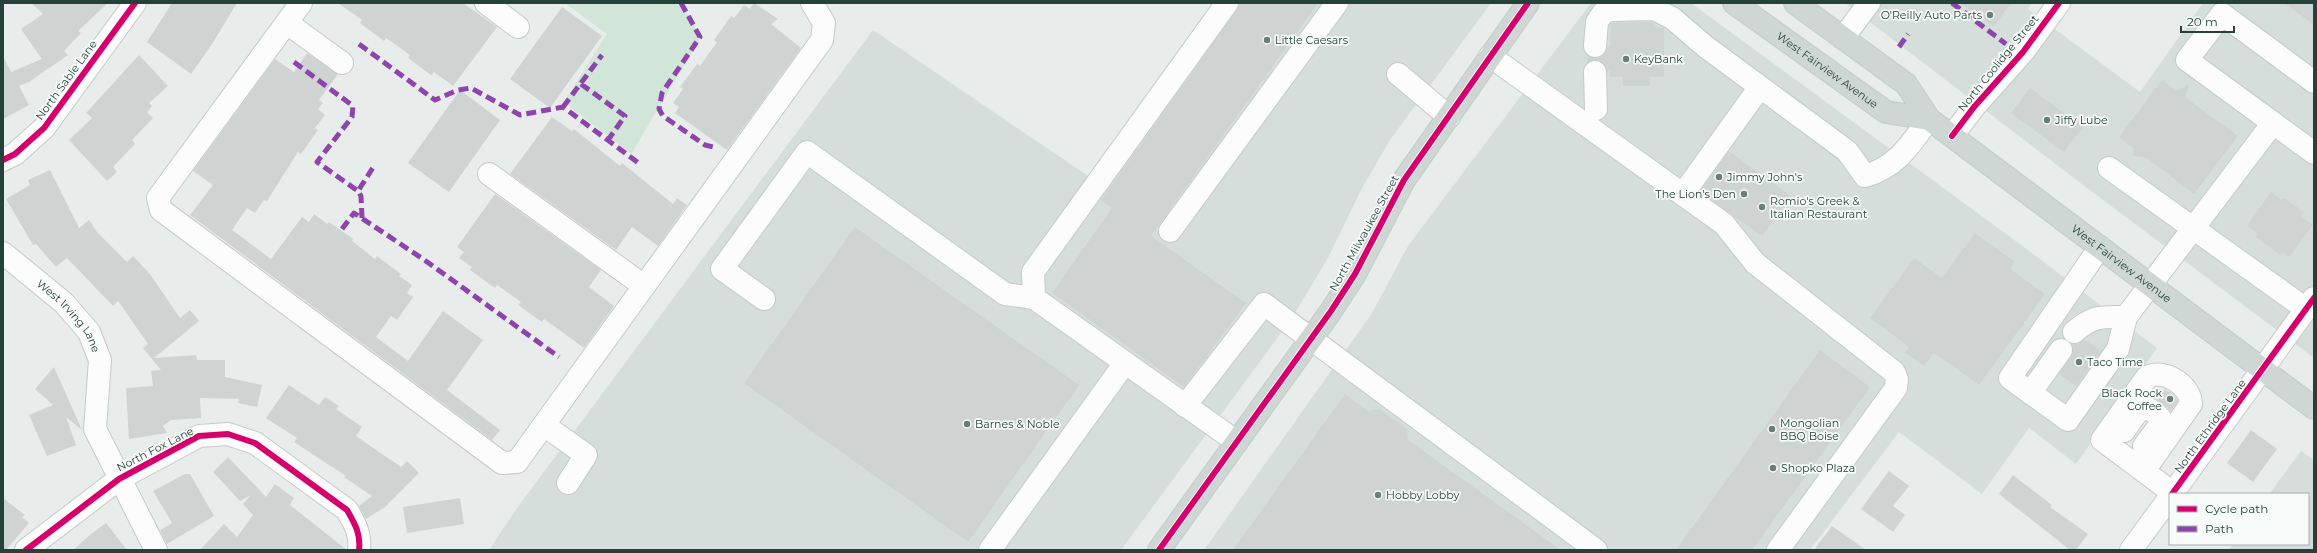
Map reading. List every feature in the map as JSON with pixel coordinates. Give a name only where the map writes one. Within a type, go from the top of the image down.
[{"type":"main road","name":"North Milwaukee Street","points":[[1159,550],[1312,339],[1355,274],[1404,180],[1528,3]]},
{"type":"main road","name":"West Fairview Avenue","points":[[1734,3],[1886,112],[1929,119]]},
{"type":"main road","name":"West Fairview Avenue","points":[[1795,3],[1906,84],[1929,119],[2314,408]]},
{"type":"street","name":"North Sable Lane","points":[[3,160],[15,154],[44,128],[135,3]]},
{"type":"street","points":[[301,3],[158,198],[162,210],[502,462],[517,462],[822,40],[824,23],[812,3]]},
{"type":"street","points":[[486,3],[518,27]]},
{"type":"street","points":[[1034,298],[1033,272],[1227,3]]},
{"type":"street","points":[[1170,231],[1337,3]]},
{"type":"street","points":[[1843,38],[1869,3]]},
{"type":"street","name":"North Coolidge Street","points":[[1952,136],[1974,107],[2023,52],[2059,3]]},
{"type":"street","points":[[1595,46],[1597,22],[1603,13],[1611,10],[1654,8],[1672,18],[1706,47],[1847,151],[1865,176],[1882,171],[1906,152],[1929,119]]},
{"type":"street","points":[[2314,82],[2222,14],[2188,60],[2314,153]]},
{"type":"street","points":[[287,23],[342,63]]},
{"type":"street","points":[[1490,56],[1724,224],[1754,263],[1894,372],[1897,380],[1896,388],[1778,550]]},
{"type":"street","points":[[1595,72],[1596,109]]},
{"type":"street","points":[[1398,74],[1449,117]]},
{"type":"street","points":[[1683,194],[1760,87]]},
{"type":"street","points":[[2100,247],[2010,378],[2068,420],[2118,349],[2126,317],[2273,123]]},
{"type":"street","points":[[764,300],[722,269],[807,152],[1005,294],[1034,298],[1237,442]]},
{"type":"street","points":[[2109,168],[2192,228],[2310,303]]},
{"type":"street","points":[[489,174],[644,286]]},
{"type":"street","name":"West Irving Lane","points":[[3,253],[64,303],[89,332],[100,360],[95,429],[156,550]]},
{"type":"street","name":"North Ethridge Lane","points":[[2173,493],[2310,303]]},
{"type":"street","points":[[1186,406],[1264,304],[1596,550]]},
{"type":"street","points":[[2074,332],[2089,320],[2099,317],[2126,317]]},
{"type":"street","points":[[2030,393],[2061,350]]},
{"type":"street","points":[[990,550],[1125,363]]},
{"type":"street","points":[[2107,444],[2147,377],[2157,373],[2164,374],[2186,390],[2191,398],[2188,410],[2138,467]]},
{"type":"street","points":[[2107,444],[2139,410],[2143,408],[2151,410],[2160,418],[2160,423],[2138,467]]},
{"type":"street","points":[[544,425],[586,455],[568,483]]},
{"type":"street","name":"North Fox Lane","points":[[26,550],[119,479],[199,436],[228,434],[255,443],[347,510],[361,539],[359,550]]},
{"type":"street","points":[[2107,444],[2170,493]]},
{"type":"street","name":"North Ethridge Lane","points":[[2131,550],[2169,499]]},
{"type":"shaded area","points":[[1221,3],[1491,3],[1390,140],[1361,190],[1328,258],[1292,318],[1121,550],[489,550],[517,508],[873,30],[1094,180]]},
{"type":"shaded area","name":"Shopko Plaza","points":[[1591,3],[1691,3],[2028,250],[2157,348],[2076,464],[2029,428],[1982,494],[1899,432],[1810,550],[1204,550],[1372,313],[1408,246]]},
{"type":"shaded area","points":[[1845,3],[2032,3],[2028,9],[2140,92],[2203,3],[2314,3],[2314,358],[2079,182]]},
{"type":"shaded area","points":[[2301,451],[2314,460],[2314,550],[2228,550],[2232,545],[2309,545],[2309,493],[2270,493]]},
{"type":"green space","points":[[565,3],[681,3],[701,37],[631,154],[564,102],[607,34]]},
{"type":"building","points":[[31,3],[108,3],[78,31],[81,33],[64,51],[68,55],[29,82],[19,86],[29,105],[3,119],[3,56],[11,72],[42,59],[21,29],[43,14]]},
{"type":"building","points":[[172,3],[237,3],[212,44],[191,74],[147,42]]},
{"type":"building","points":[[338,3],[463,3],[497,27],[453,86],[434,72],[431,75],[408,58],[410,55],[386,38],[384,41],[360,23],[362,20]]},
{"type":"building","points":[[754,3],[778,19],[771,24],[801,48],[727,150],[675,113],[679,107],[673,103],[683,89],[680,87],[697,64],[700,66],[717,42],[714,40],[731,16],[734,18],[744,5],[750,9]]},
{"type":"building","points":[[1240,3],[1318,3],[1151,236],[1246,303],[1184,387],[1052,293],[1112,208],[1101,200],[1237,10]]},
{"type":"building","name":"O'Reilly Auto Parts","points":[[1960,3],[2011,3],[1994,27]]},
{"type":"building","points":[[2284,3],[2314,3],[2314,25]]},
{"type":"building","points":[[562,7],[602,36],[550,108],[510,79]]},
{"type":"building","name":"KeyBank","points":[[1611,23],[1654,23],[1654,27],[1664,28],[1664,77],[1650,77],[1650,86],[1623,86],[1623,77],[1610,77],[1610,71],[1607,71],[1601,61],[1594,60],[1587,63],[1587,55],[1594,58],[1600,57],[1605,53],[1608,47],[1610,47]]},
{"type":"building","points":[[307,53],[338,74],[319,100],[323,103],[318,109],[325,115],[315,128],[318,130],[301,154],[298,152],[267,201],[264,200],[255,213],[247,208],[232,230],[271,259],[302,217],[309,222],[314,214],[327,224],[329,222],[353,239],[352,241],[375,259],[377,256],[401,274],[399,276],[412,285],[407,293],[413,297],[397,320],[391,316],[376,337],[408,361],[443,311],[483,340],[447,390],[500,430],[492,440],[190,215],[213,185],[193,171],[275,59],[294,72]]},
{"type":"building","points":[[139,55],[168,86],[149,103],[152,106],[147,112],[153,118],[132,140],[135,144],[113,167],[117,172],[107,181],[69,140],[92,118],[86,113]]},
{"type":"building","points":[[2162,80],[2177,91],[2189,84],[2185,97],[2238,136],[2194,194],[2147,158],[2132,156],[2134,149],[2119,137]]},
{"type":"building","name":"Jiffy Lube","points":[[2030,88],[2083,127],[2064,152],[2011,113]]},
{"type":"building","points":[[460,90],[500,120],[449,192],[408,163]]},
{"type":"building","points":[[552,117],[572,131],[574,129],[620,166],[622,163],[673,204],[677,198],[687,205],[658,246],[632,227],[616,250],[510,174]]},
{"type":"building","points":[[1729,151],[1791,196],[1762,236],[1700,192]]},
{"type":"building","points":[[50,170],[79,228],[89,220],[97,232],[127,262],[133,256],[150,274],[180,318],[190,310],[199,321],[154,358],[196,355],[197,360],[225,360],[225,377],[262,385],[257,407],[238,403],[239,399],[200,398],[201,418],[171,420],[163,426],[167,433],[129,439],[126,388],[153,386],[151,371],[161,370],[143,348],[148,344],[118,301],[113,306],[67,258],[56,267],[36,244],[33,245],[6,199],[30,185],[28,180]]},
{"type":"building","points":[[2271,192],[2282,200],[2284,198],[2304,212],[2301,216],[2313,225],[2289,257],[2282,252],[2280,255],[2256,237],[2258,234],[2247,226]]},
{"type":"building","points":[[495,194],[601,270],[589,287],[614,306],[584,348],[544,319],[542,322],[518,305],[521,302],[497,285],[495,288],[470,270],[472,267],[459,258],[464,252],[457,247]]},
{"type":"building","points":[[855,227],[1079,385],[968,542],[744,383]]},
{"type":"building","points":[[1975,233],[2015,262],[2010,269],[2045,294],[1979,385],[1934,353],[1924,366],[1905,353],[1909,347],[1870,318],[1914,258],[1942,278]]},
{"type":"building","points":[[2085,340],[2101,351],[2076,386],[2059,374],[2071,357],[2073,351],[2072,344]]},
{"type":"building","name":"Shopko Plaza","points":[[1820,350],[1870,387],[1752,550],[1676,550]]},
{"type":"building","points":[[54,367],[82,430],[66,417],[76,445],[47,456],[29,415],[53,405],[35,389]]},
{"type":"building","points":[[289,385],[319,405],[325,397],[339,406],[336,409],[362,427],[356,436],[401,467],[407,461],[419,473],[385,507],[366,519],[359,506],[372,496],[344,477],[346,476],[294,442],[297,438],[266,418]]},
{"type":"building","points":[[2164,389],[2173,394],[2178,401],[2171,411],[2156,399]]},
{"type":"building","name":"Hobby Lobby","points":[[1345,394],[1368,411],[1380,409],[1407,429],[1408,440],[1561,550],[1233,550]]},
{"type":"building","points":[[2251,430],[2277,449],[2253,482],[2227,463]]},
{"type":"building","points":[[228,457],[266,497],[275,484],[294,498],[290,505],[347,550],[200,550],[224,524],[237,537],[253,515],[243,504],[251,495],[240,501],[213,472]]},
{"type":"building","points":[[1889,471],[1909,486],[1893,506],[1905,515],[1893,532],[1861,509]]},
{"type":"building","points":[[185,474],[190,474],[214,516],[167,544],[160,530],[172,523],[153,491]]},
{"type":"building","points":[[2013,475],[2052,505],[2050,507],[2088,534],[2076,550],[2070,550],[1999,494]]},
{"type":"building","points":[[3,498],[25,515],[22,517],[29,523],[6,550],[3,550]]},
{"type":"building","points":[[460,498],[464,524],[407,533],[403,507]]},
{"type":"building","points":[[106,523],[127,550],[73,550],[90,535]]},
{"type":"building","points":[[1832,526],[1866,550],[1814,550]]},
{"type":"marked path","points":[[681,3],[700,37],[662,93],[659,109],[663,116],[705,145],[713,147]]},
{"type":"marked path","points":[[1952,3],[2006,44]]},
{"type":"marked path","points":[[1899,47],[1908,34]]},
{"type":"marked path","points":[[359,44],[435,100],[458,90],[471,88],[520,115],[563,107],[640,164]]},
{"type":"marked path","points":[[563,107],[602,55]]},
{"type":"marked path","points":[[294,62],[353,106],[352,117],[317,162],[358,191]]},
{"type":"marked path","points":[[581,84],[625,116],[608,140]]},
{"type":"marked path","points":[[362,218],[361,196],[358,191],[374,166]]},
{"type":"marked path","points":[[342,229],[354,213],[423,259],[559,357]]},
{"type":"cycle path","points":[[3,160],[15,154],[44,128],[135,3]]},
{"type":"cycle path","points":[[1159,550],[1331,311],[1355,274],[1404,180],[1528,3]]},
{"type":"cycle path","points":[[1952,136],[1974,107],[2023,52],[2059,3]]},
{"type":"cycle path","points":[[2173,493],[2314,298]]},
{"type":"cycle path","points":[[26,550],[119,479],[199,436],[228,434],[255,443],[347,510],[358,534],[359,550]]},
{"type":"place","name":"O'Reilly Auto Parts","points":[[1990,15]]},
{"type":"place","name":"Little Caesars","points":[[1267,40]]},
{"type":"place","name":"KeyBank","points":[[1626,59]]},
{"type":"place","name":"Jiffy Lube","points":[[2047,120]]},
{"type":"place","name":"Jimmy John's","points":[[1719,177]]},
{"type":"place","name":"The Lion's Den","points":[[1744,194]]},
{"type":"place","name":"Romio's Greek & Italian Restaurant","points":[[1762,207]]},
{"type":"place","name":"Taco Time","points":[[2079,362]]},
{"type":"place","name":"Black Rock Coffee","points":[[2170,399]]},
{"type":"place","name":"Barnes & Noble","points":[[967,424]]},
{"type":"place","name":"Mongolian BBQ Boise","points":[[1772,429]]},
{"type":"place","name":"Shopko Plaza","points":[[1773,468]]},
{"type":"place","name":"Hobby Lobby","points":[[1378,495]]}]
